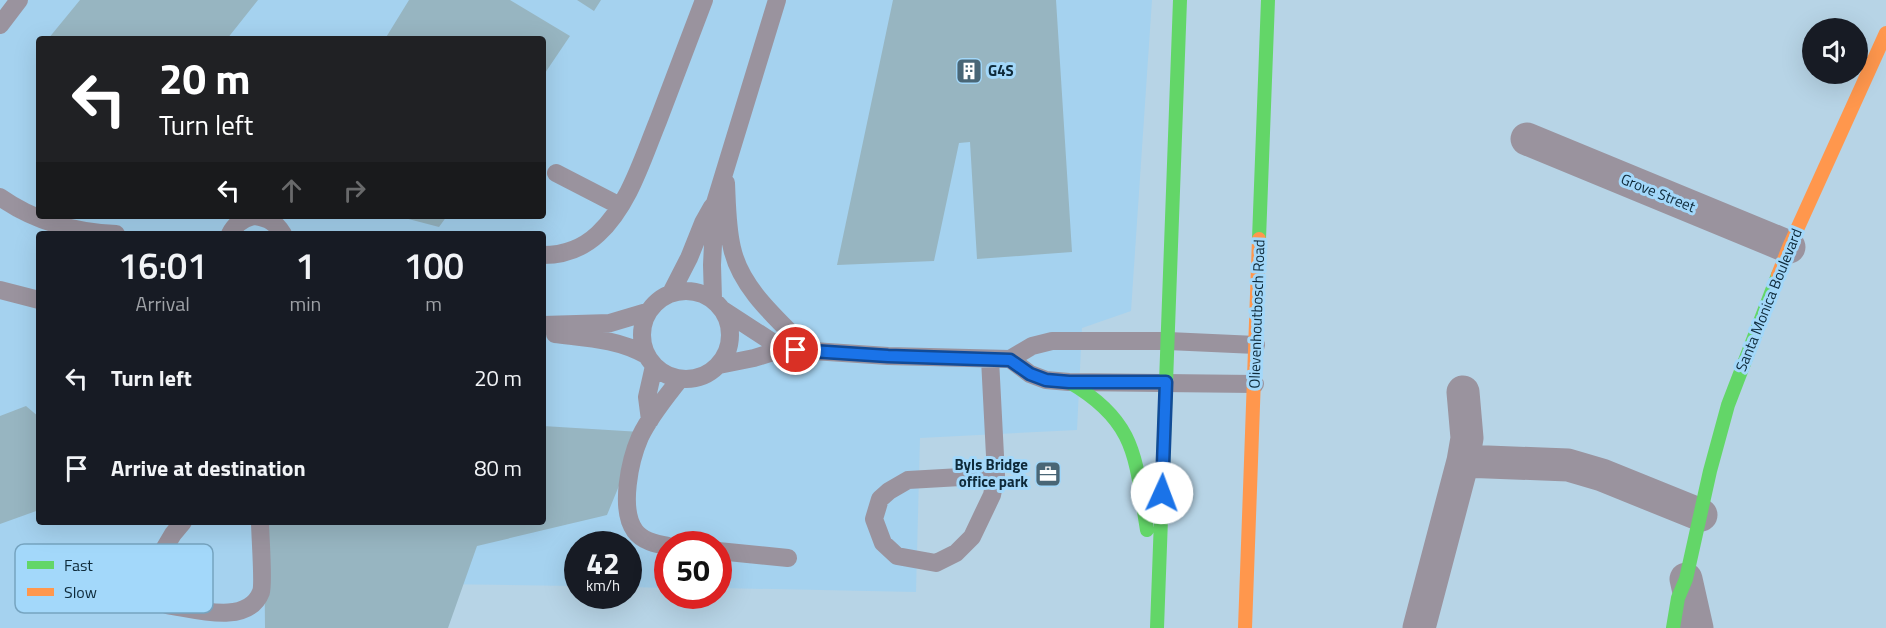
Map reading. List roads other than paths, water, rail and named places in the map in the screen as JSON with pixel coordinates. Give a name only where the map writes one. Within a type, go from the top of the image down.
[{"type":"main road","points":[[1157,628],[1180,0]]},
{"type":"main road","name":"Olievenhoutbosch Road","points":[[1245,628],[1268,0]]},
{"type":"main road","name":"Santa Monica Boulevard","points":[[1672,628],[1728,405],[1789,247],[1886,33]]},
{"type":"main road","points":[[1069,382],[1095,398],[1106,408],[1117,422],[1135,458],[1158,603]]},
{"type":"street","name":"Grove Street","points":[[1527,139],[1789,247]]},
{"type":"street","points":[[1419,628],[1463,460],[1467,438],[1463,392]]},
{"type":"street","points":[[1463,460],[1568,465],[1701,515]]},
{"type":"street","name":"Santa Monica Boulevard","points":[[1686,579],[1697,628]]},
{"type":"lane","points":[[0,25],[19,0]]},
{"type":"lane","points":[[546,255],[578,248],[597,234],[620,206],[636,177],[704,0]]},
{"type":"lane","points":[[546,333],[620,343],[632,347],[666,375],[680,379],[708,374],[719,365],[727,353],[730,324],[718,305],[712,265],[715,203],[777,0]]},
{"type":"lane","points":[[725,169],[729,234],[732,250],[741,273],[767,306],[810,351]]},
{"type":"lane","points":[[556,173],[620,206]]},
{"type":"lane","points":[[0,197],[18,209],[36,217]]},
{"type":"lane","points":[[670,293],[715,203]]},
{"type":"lane","points":[[41,219],[53,224],[97,224],[110,231]]},
{"type":"lane","points":[[231,231],[242,219]]},
{"type":"lane","points":[[269,219],[281,231]]},
{"type":"lane","points":[[0,290],[36,299]]},
{"type":"lane","points":[[650,420],[647,396],[650,361],[642,341],[642,326],[647,312],[657,301],[670,293],[685,290],[700,292],[783,350]]},
{"type":"lane","points":[[546,325],[610,323],[647,312]]},
{"type":"lane","points":[[1010,360],[1032,346],[1052,341],[1168,341],[1256,345]]},
{"type":"lane","points":[[719,365],[783,350],[1010,360],[1030,374],[1046,380],[1069,382],[1255,384]]},
{"type":"lane","points":[[990,359],[996,475],[992,495],[972,537],[956,553],[936,563],[897,556],[883,543],[874,519],[880,499],[889,490],[908,480],[996,475]]},
{"type":"lane","points":[[654,544],[635,532],[627,510],[629,473],[640,438],[650,420],[680,379]]},
{"type":"lane","points":[[167,544],[180,525]]},
{"type":"lane","points":[[213,612],[230,614],[249,609],[261,592],[260,525]]},
{"type":"lane","points":[[732,552],[788,558]]},
{"type":"place","name":"G4S","points":[[969,71]]},
{"type":"place","name":"Byls Bridge office park","points":[[1048,474]]}]
